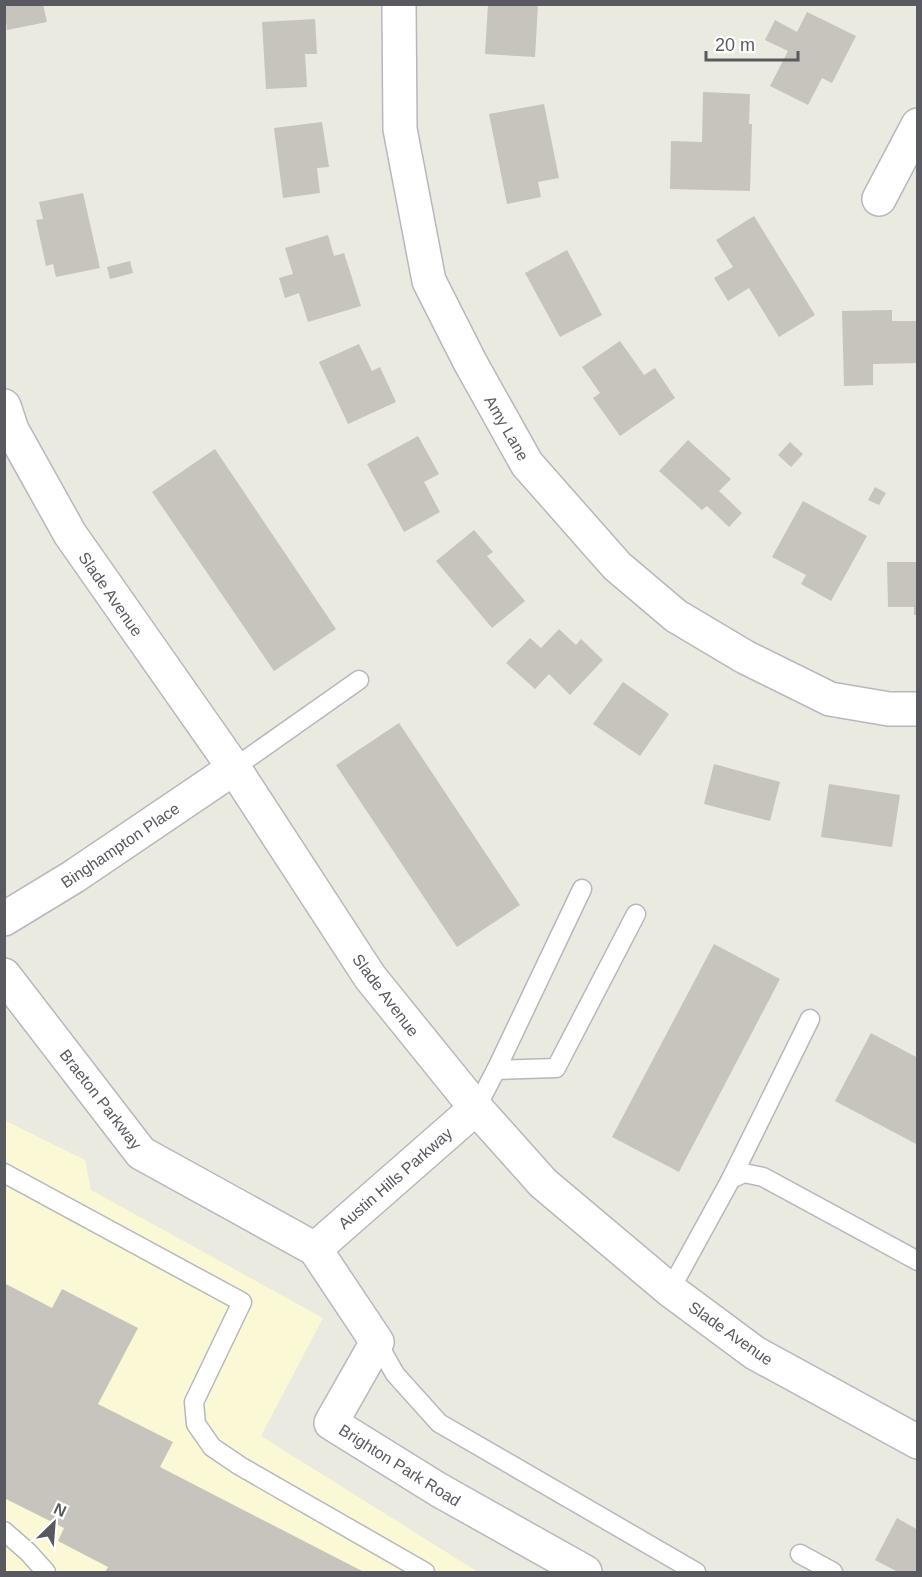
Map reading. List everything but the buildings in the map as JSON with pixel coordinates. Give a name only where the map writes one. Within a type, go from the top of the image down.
[{"type":"street","name":"Amy Lane","points":[[399,4],[400,129],[429,281],[470,362],[527,464],[617,566],[676,616],[745,657],[830,699],[889,709],[918,708]]},
{"type":"street","points":[[879,199],[918,125]]},
{"type":"street","name":"Slade Avenue","points":[[4,406],[12,430],[70,534],[234,768],[369,977],[476,1108],[543,1183],[670,1290],[755,1353],[918,1442]]},
{"type":"street","name":"Binghampton Place","points":[[4,920],[73,877],[234,768]]},
{"type":"street","name":"Braeton Parkway","points":[[4,975],[141,1153],[315,1249]]},
{"type":"street","name":"Austin Hills Parkway","points":[[315,1249],[476,1108]]},
{"type":"street","points":[[315,1249],[377,1342]]},
{"type":"street","name":"Brighton Park Road","points":[[377,1342],[332,1423],[439,1490],[585,1572]]},
{"type":"lane","points":[[234,768],[359,680]]},
{"type":"lane","points":[[476,1108],[582,889]]},
{"type":"lane","points":[[496,1070],[556,1068],[636,914]]},
{"type":"lane","points":[[670,1290],[731,1179],[810,1019]]},
{"type":"lane","points":[[4,1173],[242,1302],[194,1402],[196,1424],[212,1447],[240,1466],[425,1572]]},
{"type":"lane","points":[[731,1179],[744,1173],[763,1177],[918,1261]]},
{"type":"lane","points":[[377,1342],[395,1374],[439,1423],[696,1572]]},
{"type":"lane","points":[[4,1531],[46,1572]]},
{"type":"lane","points":[[800,1554],[833,1572]]},
{"type":"shaded area","points":[[4,1120],[85,1160],[91,1190],[323,1318],[261,1436],[478,1572],[5,1572]]}]
